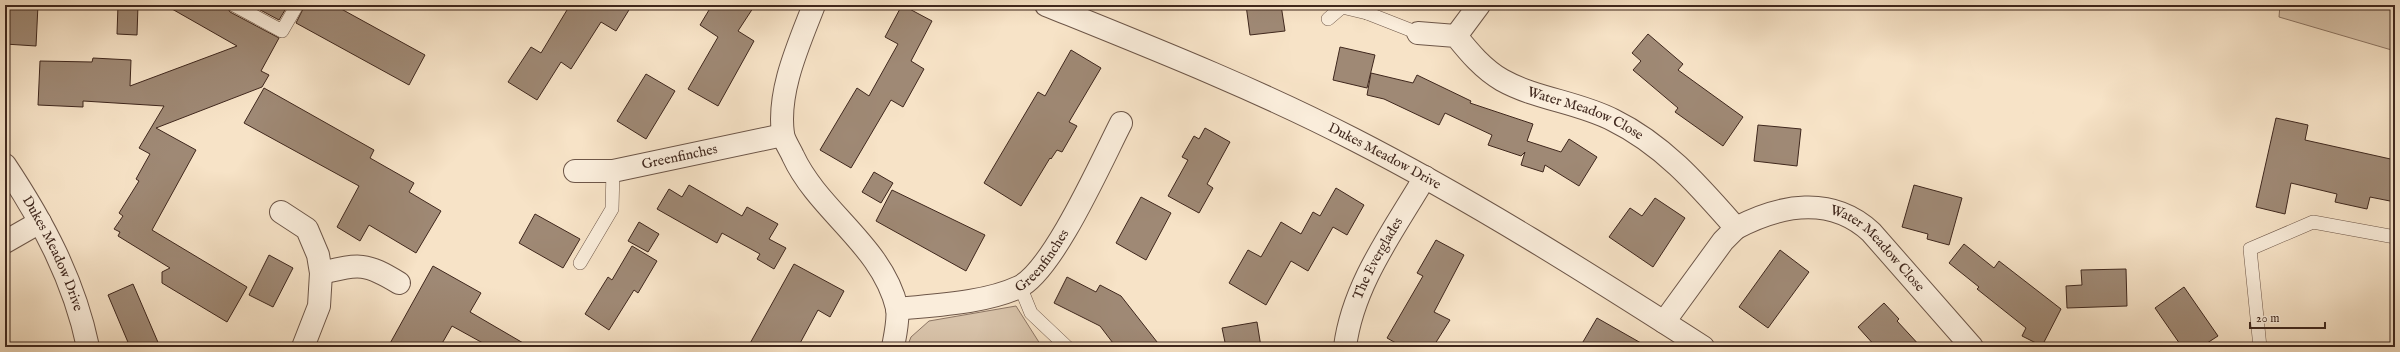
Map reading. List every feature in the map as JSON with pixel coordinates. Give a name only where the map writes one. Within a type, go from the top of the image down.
[{"type":"street","points":[[814,5],[784,92],[783,135],[798,168],[812,188],[856,236],[882,272],[897,309],[893,347]]},
{"type":"street","name":"Dukes Meadow Drive","points":[[1046,5],[1203,68],[1352,138],[1425,177],[1703,347]]},
{"type":"street","points":[[1418,33],[1456,36],[1479,5]]},
{"type":"street","name":"Water Meadow Close","points":[[1456,36],[1486,68],[1502,80],[1518,88],[1562,100],[1613,119],[1649,141],[1686,171],[1736,228]]},
{"type":"street","name":"Greenfinches","points":[[897,309],[976,298],[1020,286],[1033,277],[1052,254],[1121,123]]},
{"type":"street","name":"Greenfinches","points":[[575,171],[613,171],[783,135]]},
{"type":"street","name":"Dukes Meadow Drive","points":[[5,165],[40,222],[74,292],[88,347]]},
{"type":"street","name":"The Everglades","points":[[1345,347],[1351,316],[1361,289],[1425,177]]},
{"type":"street","name":"Water Meadow Close","points":[[1664,322],[1723,241],[1736,228],[1770,213],[1812,206],[1842,212],[1862,224],[1871,232],[1972,347]]},
{"type":"street","points":[[280,212],[307,229],[318,255],[322,273],[319,306],[303,347]]},
{"type":"street","points":[[5,242],[40,222]]},
{"type":"street","points":[[322,273],[358,265],[376,268],[399,283]]},
{"type":"lane","points":[[234,5],[282,31],[297,5]]},
{"type":"lane","points":[[1328,19],[1342,7],[1366,9],[1418,33]]},
{"type":"lane","points":[[580,263],[612,209],[613,171]]},
{"type":"lane","points":[[2260,347],[2250,249],[2313,222],[2395,237]]},
{"type":"lane","points":[[1020,286],[1031,313],[1067,347]]},
{"type":"shaded area","points":[[2280,5],[2395,5],[2395,51],[2279,17]]},
{"type":"shaded area","points":[[1016,306],[1042,347],[907,347],[911,337],[929,321]]},
{"type":"building","points":[[5,5],[38,5],[36,46],[5,44]]},
{"type":"building","points":[[118,5],[138,5],[137,35],[117,34]]},
{"type":"building","points":[[165,5],[226,5],[230,12],[279,38],[261,71],[269,75],[262,87],[156,128],[196,150],[152,230],[247,287],[227,322],[162,283],[162,272],[170,268],[118,236],[120,232],[114,229],[123,216],[119,213],[139,181],[136,179],[150,154],[139,148],[164,106],[83,101],[83,107],[38,105],[40,61],[92,62],[93,58],[131,60],[130,86],[237,46]]},
{"type":"building","points":[[251,5],[288,5],[279,20]]},
{"type":"building","points":[[305,5],[334,5],[425,55],[409,85],[296,23]]},
{"type":"building","points":[[570,5],[632,5],[616,31],[601,22],[571,69],[561,62],[537,100],[508,82],[531,47],[541,53]]},
{"type":"building","points":[[712,5],[755,5],[738,31],[754,41],[718,106],[688,89],[718,37],[700,25]]},
{"type":"building","points":[[902,5],[932,21],[911,61],[924,69],[903,107],[891,100],[851,168],[820,150],[857,88],[869,96],[898,44],[885,37]]},
{"type":"building","points":[[1246,5],[1281,5],[1285,31],[1250,35]]},
{"type":"building","points":[[1648,34],[1683,64],[1678,70],[1743,117],[1723,146],[1675,112],[1678,108],[1633,70],[1641,61],[1632,53]]},
{"type":"building","points":[[1340,47],[1375,55],[1367,88],[1333,80]]},
{"type":"building","points":[[1071,50],[1101,68],[1069,122],[1077,126],[1062,152],[1057,150],[1051,159],[1050,158],[1021,206],[984,183],[1038,92],[1045,96]]},
{"type":"building","points":[[1371,73],[1413,83],[1417,75],[1471,101],[1470,103],[1533,124],[1527,141],[1561,152],[1569,139],[1597,157],[1579,186],[1545,165],[1543,172],[1521,165],[1525,152],[1521,156],[1488,145],[1492,135],[1445,113],[1439,125],[1384,99],[1367,95]]},
{"type":"building","points":[[646,74],[675,91],[646,139],[617,121]]},
{"type":"building","points":[[264,88],[374,150],[370,158],[414,183],[409,192],[441,211],[416,253],[369,225],[360,241],[337,227],[359,186],[244,123]]},
{"type":"building","points":[[2276,118],[2308,125],[2305,140],[2395,160],[2395,202],[2370,197],[2367,209],[2335,202],[2337,194],[2291,183],[2285,214],[2256,207]]},
{"type":"building","points":[[1758,125],[1801,129],[1797,166],[1754,161]]},
{"type":"building","points":[[1205,128],[1230,142],[1207,184],[1213,188],[1199,213],[1168,196],[1188,160],[1182,157],[1194,136],[1199,139]]},
{"type":"building","points":[[874,172],[893,183],[881,203],[862,192]]},
{"type":"building","points":[[689,185],[742,216],[747,207],[778,224],[769,239],[786,248],[774,269],[757,259],[760,254],[722,233],[717,243],[657,209],[669,189],[682,197]]},
{"type":"building","points":[[1914,185],[1962,198],[1949,245],[1927,239],[1928,234],[1902,227]]},
{"type":"building","points":[[1336,188],[1364,205],[1347,235],[1333,227],[1308,271],[1291,261],[1266,305],[1229,283],[1248,250],[1261,257],[1281,222],[1301,234],[1313,212],[1320,216]]},
{"type":"building","points":[[892,190],[985,235],[966,271],[876,221]]},
{"type":"building","points":[[1141,197],[1171,213],[1146,260],[1116,243]]},
{"type":"building","points":[[1655,198],[1685,218],[1653,267],[1609,237],[1630,208],[1642,216]]},
{"type":"building","points":[[535,214],[580,239],[563,268],[519,243]]},
{"type":"building","points":[[639,222],[659,234],[648,252],[628,241]]},
{"type":"building","points":[[1436,240],[1464,255],[1434,312],[1450,320],[1433,347],[1403,347],[1387,338],[1423,276],[1417,273]]},
{"type":"building","points":[[1964,244],[1994,268],[1999,261],[2061,309],[2042,346],[2022,336],[2026,328],[1977,289],[1979,287],[1949,263]]},
{"type":"building","points":[[632,246],[657,261],[638,293],[634,290],[609,330],[585,314],[608,277],[612,280]]},
{"type":"building","points":[[1780,250],[1809,272],[1768,328],[1739,307]]},
{"type":"building","points":[[269,255],[293,268],[273,307],[249,295]]},
{"type":"building","points":[[794,264],[844,291],[830,317],[818,310],[798,347],[748,347]]},
{"type":"building","points":[[433,266],[481,293],[470,312],[530,347],[490,347],[452,326],[440,347],[388,347]]},
{"type":"building","points":[[2126,269],[2127,306],[2067,308],[2066,286],[2082,285],[2081,270]]},
{"type":"building","points":[[1067,277],[1096,292],[1100,285],[1121,296],[1161,347],[1116,347],[1100,326],[1054,303]]},
{"type":"building","points":[[133,284],[160,347],[130,347],[108,295]]},
{"type":"building","points":[[2184,287],[2218,336],[2201,347],[2182,347],[2155,308]]},
{"type":"building","points":[[1884,303],[1899,319],[1897,321],[1921,347],[1876,347],[1858,327]]},
{"type":"building","points":[[1597,318],[1648,347],[1580,347]]},
{"type":"building","points":[[1257,322],[1261,347],[1226,347],[1222,328]]}]
